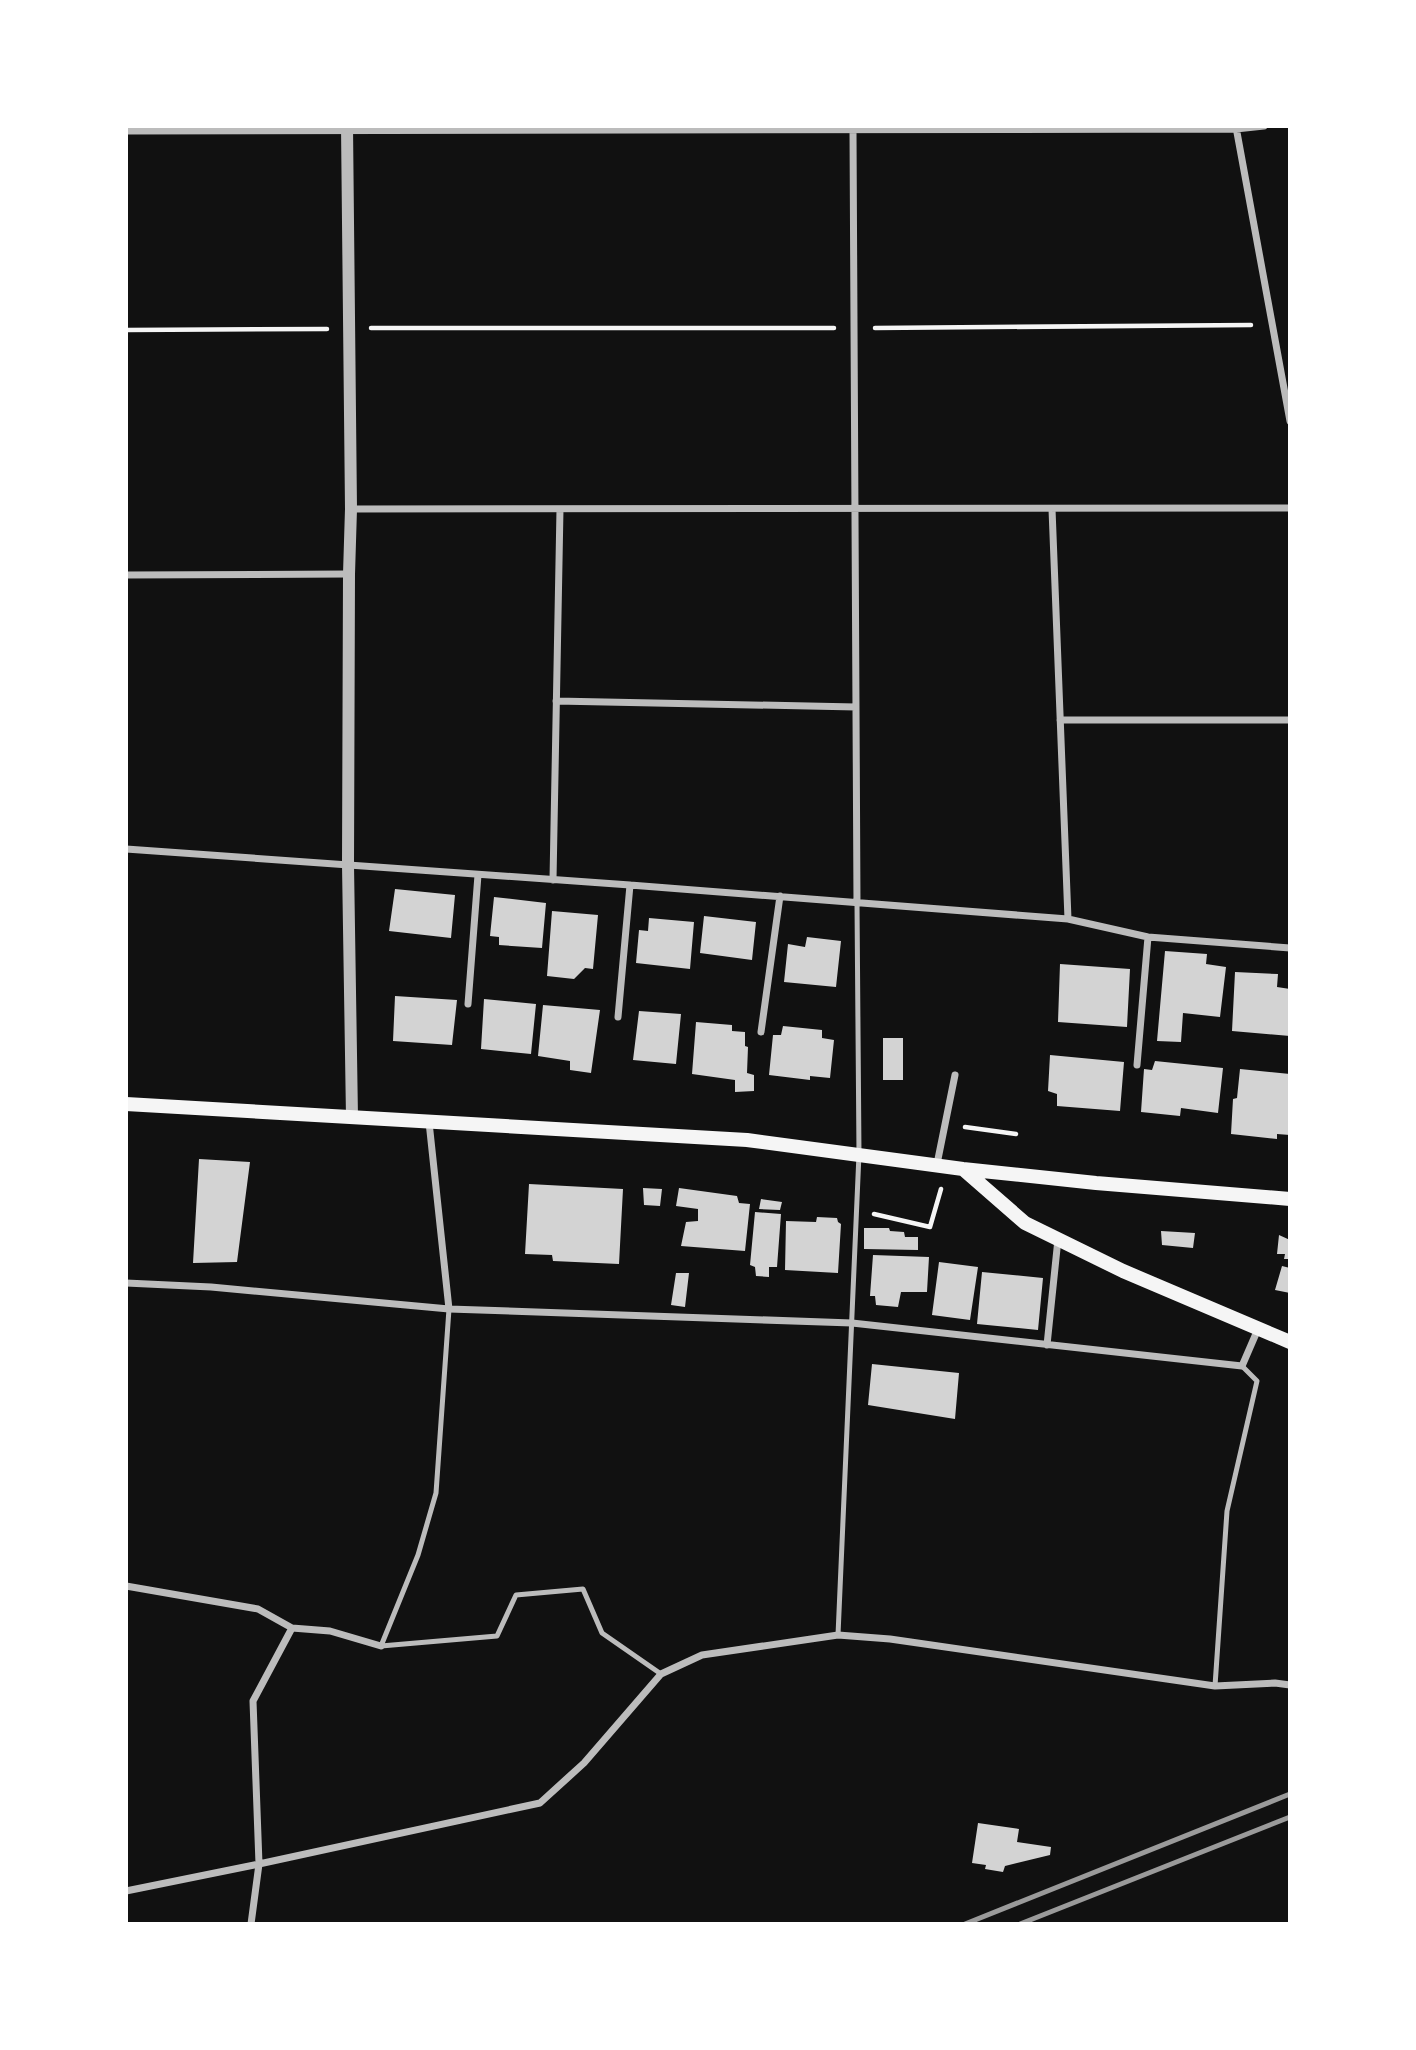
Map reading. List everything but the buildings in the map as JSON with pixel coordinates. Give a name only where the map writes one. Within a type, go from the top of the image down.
[{"type":"main road","points":[[126,1104],[747,1140],[962,1169],[1290,1199]]},
{"type":"main road","points":[[962,1169],[1025,1223],[1124,1271],[1290,1342]]},
{"type":"street","points":[[126,131],[347,128],[853,130],[1264,126]]},
{"type":"street","points":[[347,128],[352,509],[349,573],[348,865],[352,1117]]},
{"type":"street","points":[[1236,128],[1290,421]]},
{"type":"street","points":[[853,130],[857,903]]},
{"type":"street","points":[[352,509],[1290,509]]},
{"type":"street","points":[[553,880],[560,509]]},
{"type":"street","points":[[1052,509],[1068,919]]},
{"type":"street","points":[[126,575],[349,573]]},
{"type":"street","points":[[556,701],[856,707]]},
{"type":"street","points":[[1060,720],[1290,720]]},
{"type":"street","points":[[126,849],[1068,919],[1148,937],[1290,948]]},
{"type":"street","points":[[468,1004],[478,874]]},
{"type":"street","points":[[618,1017],[630,885]]},
{"type":"street","points":[[761,1032],[780,896]]},
{"type":"street","points":[[1137,1065],[1148,937]]},
{"type":"street","points":[[937,1164],[955,1075]]},
{"type":"street","points":[[429,1121],[449,1309]]},
{"type":"street","points":[[1047,1345],[1058,1239]]},
{"type":"street","points":[[126,1283],[211,1287],[449,1309],[852,1323],[1242,1366],[1258,1329]]},
{"type":"street","points":[[126,1586],[258,1609],[292,1628],[330,1631],[381,1646]]},
{"type":"street","points":[[251,1924],[259,1864],[253,1701],[292,1628]]},
{"type":"street","points":[[126,1891],[540,1802],[584,1763],[662,1674],[702,1655],[838,1635],[890,1639],[1215,1686],[1275,1683],[1290,1685]]},
{"type":"lane","points":[[838,1635],[859,1154],[857,903]]},
{"type":"lane","points":[[449,1309],[436,1493],[418,1555],[381,1646],[497,1636],[516,1595],[583,1589],[602,1633],[662,1674]]},
{"type":"lane","points":[[1215,1686],[1227,1511],[1257,1381],[1242,1366]]},
{"type":"path","points":[[126,330],[1272,325]]},
{"type":"path","points":[[959,1126],[1016,1134]]},
{"type":"path","points":[[867,1213],[930,1227]]},
{"type":"railway","points":[[965,1924],[1290,1794]]},
{"type":"railway","points":[[1020,1924],[1290,1817]]}]
